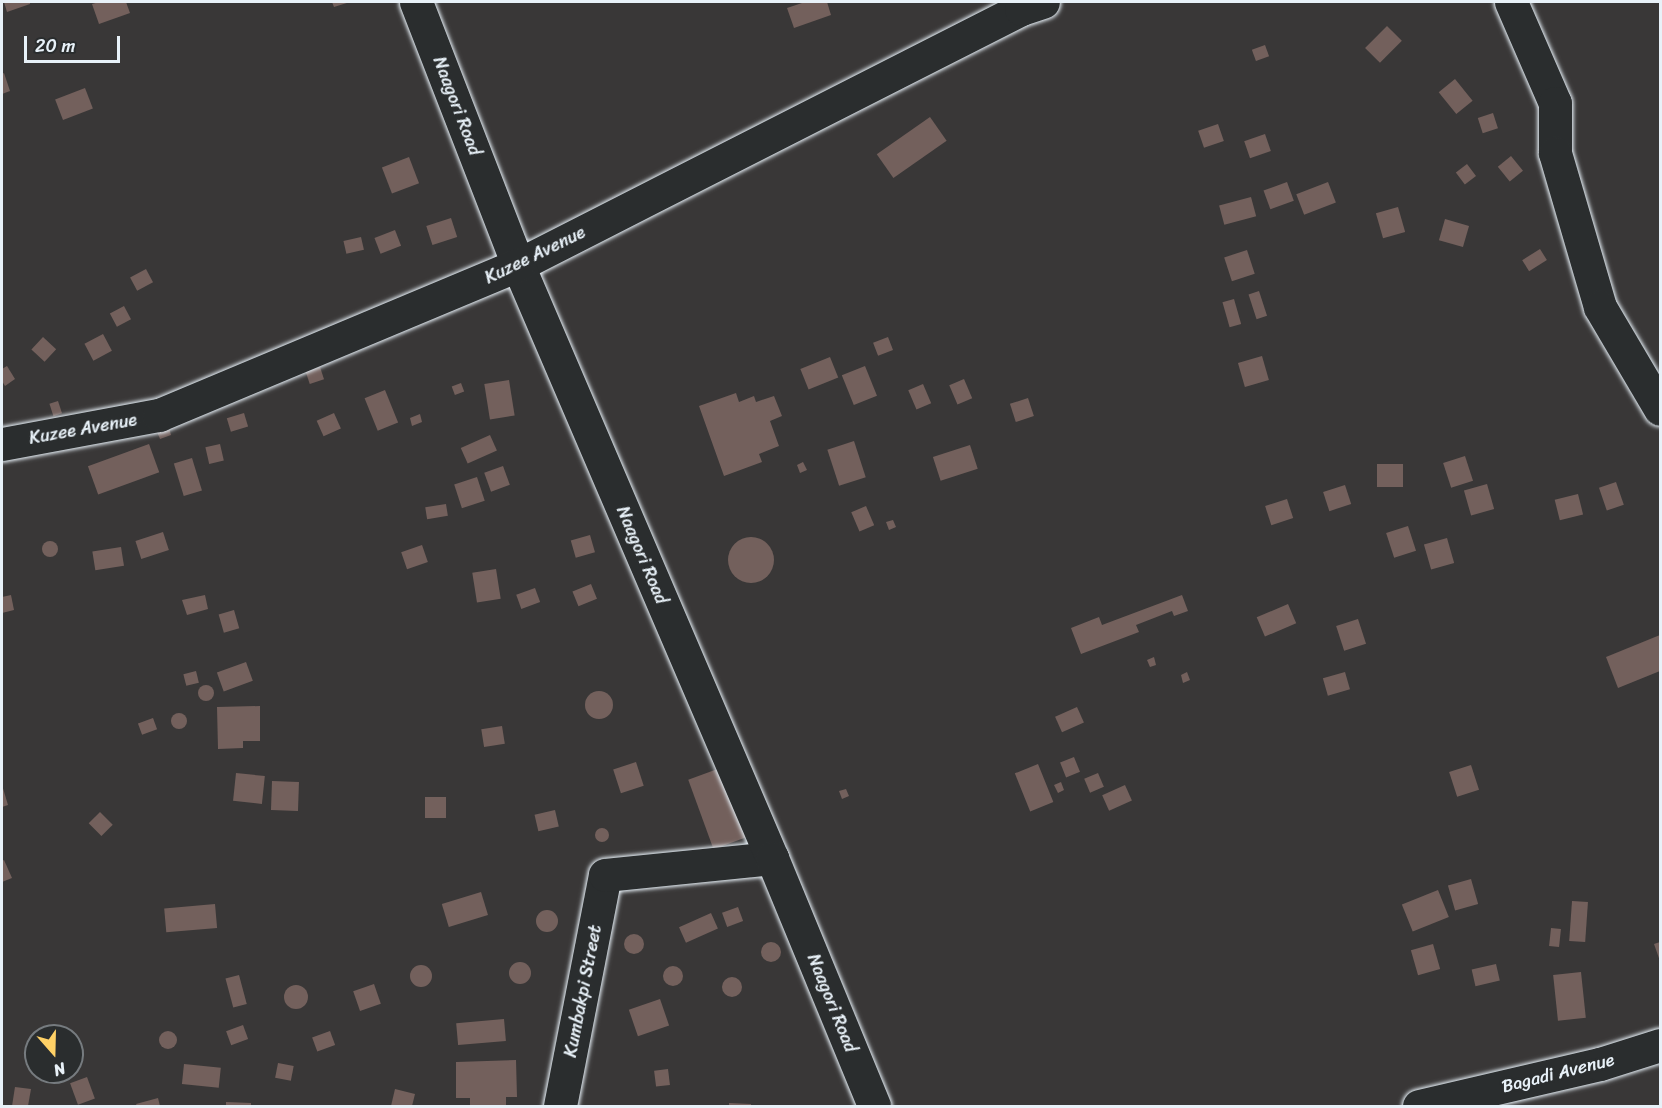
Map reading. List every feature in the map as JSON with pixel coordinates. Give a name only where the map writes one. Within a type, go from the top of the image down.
[{"type":"street","name":"Naagori Road","points":[[416,2],[518,265],[772,858],[874,1107]]},
{"type":"street","name":"Kuzee Avenue","points":[[2,444],[159,415],[518,265],[1021,9],[1043,2]]},
{"type":"street","points":[[1511,2],[1555,104],[1555,153],[1600,307],[1660,409]]},
{"type":"street","name":"Kumbakpi Street","points":[[561,1107],[605,875],[772,858]]},
{"type":"street","name":"Bagadi Avenue","points":[[1419,1107],[1600,1064],[1660,1045]]},
{"type":"building","points":[[4,2],[30,2],[30,4],[7,12]]},
{"type":"building","points":[[126,2],[130,13],[99,24],[92,4]]},
{"type":"building","points":[[332,2],[350,2],[334,7]]},
{"type":"building","points":[[805,2],[827,2],[831,15],[794,28],[787,8]]},
{"type":"building","points":[[1387,26],[1402,41],[1380,63],[1365,48]]},
{"type":"building","points":[[1265,45],[1269,56],[1256,61],[1252,50]]},
{"type":"building","points":[[4,73],[10,91],[2,94],[2,74]]},
{"type":"building","points":[[1455,79],[1473,101],[1456,114],[1439,92]]},
{"type":"building","points":[[85,88],[93,109],[63,120],[55,99]]},
{"type":"building","points":[[1493,113],[1498,128],[1483,133],[1478,118]]},
{"type":"building","points":[[930,117],[947,141],[893,178],[877,154]]},
{"type":"building","points":[[1218,124],[1224,141],[1204,148],[1198,131]]},
{"type":"building","points":[[1265,134],[1271,151],[1250,158],[1244,141]]},
{"type":"building","points":[[1511,156],[1523,171],[1510,181],[1498,167]]},
{"type":"building","points":[[409,157],[419,183],[392,194],[382,167]]},
{"type":"building","points":[[1467,164],[1476,176],[1465,184],[1456,172]]},
{"type":"building","points":[[1287,182],[1294,201],[1270,209],[1264,191]]},
{"type":"building","points":[[1328,182],[1336,203],[1304,215],[1296,194]]},
{"type":"building","points":[[1251,197],[1256,216],[1224,225],[1219,206]]},
{"type":"building","points":[[1398,207],[1405,232],[1383,238],[1376,213]]},
{"type":"building","points":[[451,218],[457,237],[432,245],[426,226]]},
{"type":"building","points":[[1445,219],[1469,226],[1463,247],[1439,240]]},
{"type":"building","points":[[395,230],[401,246],[381,254],[374,238]]},
{"type":"building","points":[[361,237],[364,250],[346,254],[343,241]]},
{"type":"building","points":[[1540,249],[1547,260],[1529,271],[1522,260]]},
{"type":"building","points":[[1247,250],[1255,274],[1232,281],[1224,257]]},
{"type":"building","points":[[146,269],[153,282],[137,291],[130,277]]},
{"type":"building","points":[[1259,291],[1267,316],[1257,319],[1249,294]]},
{"type":"building","points":[[1234,299],[1241,324],[1230,327],[1222,302]]},
{"type":"building","points":[[124,306],[131,319],[117,327],[110,314]]},
{"type":"building","points":[[103,334],[112,351],[93,361],[84,344]]},
{"type":"building","points":[[43,337],[56,349],[45,362],[31,349]]},
{"type":"building","points":[[888,337],[893,350],[878,356],[873,343]]},
{"type":"building","points":[[1262,356],[1269,380],[1245,387],[1238,363]]},
{"type":"building","points":[[830,357],[838,377],[809,389],[800,369]]},
{"type":"building","points":[[7,366],[15,379],[5,386],[2,381],[2,369]]},
{"type":"building","points":[[865,366],[877,396],[854,405],[842,375]]},
{"type":"building","points":[[320,367],[324,379],[310,384],[306,372]]},
{"type":"building","points":[[964,379],[972,398],[957,405],[949,385]]},
{"type":"building","points":[[509,380],[515,416],[490,419],[484,384]]},
{"type":"building","points":[[461,383],[464,391],[455,395],[452,387]]},
{"type":"building","points":[[923,384],[931,403],[916,410],[908,390]]},
{"type":"building","points":[[385,390],[398,422],[378,431],[365,398]]},
{"type":"building","points":[[736,393],[739,402],[754,396],[756,402],[774,396],[782,416],[770,421],[779,446],[759,454],[762,462],[724,476],[699,406]]},
{"type":"building","points":[[1028,398],[1034,416],[1016,422],[1010,404]]},
{"type":"building","points":[[58,401],[62,413],[53,416],[49,404]]},
{"type":"building","points":[[244,413],[248,426],[231,432],[227,418]]},
{"type":"building","points":[[334,413],[341,429],[324,436],[317,421]]},
{"type":"building","points":[[420,414],[422,422],[412,426],[410,418]]},
{"type":"building","points":[[168,424],[171,435],[160,439],[156,429]]},
{"type":"building","points":[[490,435],[497,451],[468,464],[461,448]]},
{"type":"building","points":[[854,441],[866,477],[839,486],[827,450]]},
{"type":"building","points":[[149,444],[159,472],[98,494],[88,466]]},
{"type":"building","points":[[220,444],[224,461],[209,464],[205,447]]},
{"type":"building","points":[[970,445],[978,469],[941,481],[933,457]]},
{"type":"building","points":[[1465,456],[1473,481],[1451,488],[1443,463]]},
{"type":"building","points":[[192,458],[202,491],[184,496],[174,464]]},
{"type":"building","points":[[803,462],[807,470],[800,473],[797,465]]},
{"type":"building","points":[[1377,464],[1403,464],[1403,487],[1377,487]]},
{"type":"building","points":[[503,466],[510,485],[491,492],[484,473]]},
{"type":"building","points":[[477,477],[485,501],[462,508],[454,484]]},
{"type":"building","points":[[1616,482],[1624,505],[1607,511],[1599,488]]},
{"type":"building","points":[[1487,484],[1494,509],[1471,516],[1464,491]]},
{"type":"building","points":[[1345,485],[1351,504],[1329,511],[1323,492]]},
{"type":"building","points":[[1578,494],[1583,514],[1560,520],[1555,500]]},
{"type":"building","points":[[1287,499],[1293,518],[1271,525],[1265,506]]},
{"type":"building","points":[[446,504],[448,516],[427,519],[425,507]]},
{"type":"building","points":[[866,506],[874,525],[859,532],[851,512]]},
{"type":"building","points":[[893,520],[896,527],[889,530],[886,522]]},
{"type":"building","points":[[1408,526],[1416,551],[1394,558],[1386,533]]},
{"type":"building","points":[[163,532],[169,550],[141,559],[135,541]]},
{"type":"building","points":[[590,535],[595,552],[576,558],[571,541]]},
{"type":"building","points":[[756,537],[768,543],[773,551],[773,569],[768,577],[760,582],[746,583],[738,580],[731,573],[728,555],[731,547],[738,540]]},
{"type":"building","points":[[1447,538],[1454,563],[1431,570],[1424,545]]},
{"type":"building","points":[[47,541],[53,541],[58,549],[56,555],[47,557],[42,552],[42,546]]},
{"type":"building","points":[[422,545],[428,562],[407,569],[401,552]]},
{"type":"building","points":[[121,547],[124,566],[95,570],[92,552]]},
{"type":"building","points":[[496,569],[501,599],[477,602],[472,573]]},
{"type":"building","points":[[591,584],[597,599],[578,606],[572,591]]},
{"type":"building","points":[[535,588],[540,602],[521,609],[516,595]]},
{"type":"building","points":[[11,595],[14,610],[2,613],[2,597]]},
{"type":"building","points":[[205,595],[208,609],[187,615],[182,600]]},
{"type":"building","points":[[1182,595],[1188,611],[1174,616],[1172,611],[1136,625],[1139,632],[1081,654],[1071,628],[1099,617],[1102,625]]},
{"type":"building","points":[[1288,604],[1296,623],[1265,637],[1257,617]]},
{"type":"building","points":[[234,610],[239,628],[224,633],[219,614]]},
{"type":"building","points":[[1358,619],[1366,644],[1344,651],[1336,626]]},
{"type":"building","points":[[1660,635],[1660,671],[1618,688],[1606,657]]},
{"type":"building","points":[[1154,657],[1156,665],[1150,667],[1147,660]]},
{"type":"building","points":[[246,662],[253,681],[224,691],[217,673]]},
{"type":"building","points":[[196,671],[199,683],[186,686],[183,674]]},
{"type":"building","points":[[1187,672],[1190,680],[1183,683],[1181,675]]},
{"type":"building","points":[[1345,672],[1350,689],[1328,696],[1323,678]]},
{"type":"building","points":[[206,685],[212,687],[214,693],[212,699],[206,701],[200,699],[198,693],[200,687]]},
{"type":"building","points":[[599,691],[609,695],[613,705],[609,715],[599,719],[589,715],[585,705],[589,695]]},
{"type":"building","points":[[260,706],[260,741],[243,741],[243,748],[218,749],[217,707]]},
{"type":"building","points":[[1077,707],[1084,723],[1062,732],[1055,717]]},
{"type":"building","points":[[176,713],[182,713],[187,721],[185,727],[176,729],[171,724],[171,718]]},
{"type":"building","points":[[153,718],[157,729],[142,735],[138,723]]},
{"type":"building","points":[[502,726],[505,744],[484,747],[481,729]]},
{"type":"building","points":[[1074,757],[1080,772],[1066,777],[1060,763]]},
{"type":"building","points":[[636,762],[644,786],[621,793],[613,769]]},
{"type":"building","points":[[1038,764],[1053,802],[1030,811],[1015,773]]},
{"type":"building","points":[[1471,765],[1479,790],[1457,797],[1449,772]]},
{"type":"building","points":[[723,767],[748,837],[714,849],[688,780]]},
{"type":"building","points":[[236,773],[265,776],[262,804],[233,801]]},
{"type":"building","points":[[1098,773],[1104,787],[1090,793],[1084,779]]},
{"type":"building","points":[[272,781],[299,782],[298,811],[271,810]]},
{"type":"building","points":[[1061,782],[1064,790],[1058,793],[1054,785]]},
{"type":"building","points":[[2,785],[8,805],[2,807]]},
{"type":"building","points":[[1125,785],[1132,801],[1109,811],[1102,795]]},
{"type":"building","points":[[846,789],[849,796],[842,799],[839,791]]},
{"type":"building","points":[[425,797],[446,797],[446,818],[425,818]]},
{"type":"building","points":[[555,810],[559,827],[538,831],[535,815]]},
{"type":"building","points":[[100,812],[113,825],[101,836],[89,823]]},
{"type":"building","points":[[602,828],[607,830],[609,835],[607,840],[602,842],[597,840],[595,835],[597,830]]},
{"type":"building","points":[[4,860],[12,878],[2,882],[2,861]]},
{"type":"building","points":[[1471,879],[1478,904],[1455,911],[1448,886]]},
{"type":"building","points":[[1438,890],[1449,917],[1413,931],[1402,905]]},
{"type":"building","points":[[481,892],[488,915],[449,927],[442,904]]},
{"type":"building","points":[[1572,901],[1588,902],[1585,942],[1569,941]]},
{"type":"building","points":[[215,904],[217,928],[166,932],[164,908]]},
{"type":"building","points":[[738,907],[743,921],[727,927],[722,913]]},
{"type":"building","points":[[547,910],[555,913],[558,921],[555,929],[547,932],[539,929],[536,921],[539,913]]},
{"type":"building","points":[[711,913],[718,929],[686,943],[679,927]]},
{"type":"building","points":[[1551,928],[1561,929],[1559,947],[1549,946]]},
{"type":"building","points":[[634,934],[641,937],[644,944],[641,951],[634,954],[627,951],[624,944],[627,937]]},
{"type":"building","points":[[771,942],[778,945],[781,952],[778,959],[771,962],[764,959],[761,952],[764,945]]},
{"type":"building","points":[[1660,942],[1660,961],[1654,944]]},
{"type":"building","points":[[1433,944],[1440,969],[1418,975],[1411,950]]},
{"type":"building","points":[[520,962],[528,965],[531,973],[528,981],[520,984],[512,981],[509,973],[512,965]]},
{"type":"building","points":[[1496,964],[1500,981],[1475,986],[1472,970]]},
{"type":"building","points":[[421,965],[429,968],[432,976],[429,984],[421,987],[413,984],[410,976],[413,968]]},
{"type":"building","points":[[673,966],[680,969],[683,976],[680,983],[673,986],[666,983],[663,976],[666,969]]},
{"type":"building","points":[[1581,972],[1586,1018],[1558,1021],[1553,975]]},
{"type":"building","points":[[239,975],[247,1004],[233,1008],[225,979]]},
{"type":"building","points":[[728,977],[736,977],[742,983],[742,991],[736,997],[728,997],[722,991],[722,983]]},
{"type":"building","points":[[374,984],[381,1004],[360,1011],[353,991]]},
{"type":"building","points":[[296,985],[301,986],[307,992],[307,1002],[301,1008],[296,1009],[291,1008],[285,1002],[284,997],[285,992],[291,986]]},
{"type":"building","points":[[660,999],[669,1025],[638,1036],[629,1010]]},
{"type":"building","points":[[504,1019],[506,1041],[458,1045],[456,1023]]},
{"type":"building","points":[[243,1025],[248,1039],[231,1045],[226,1031]]},
{"type":"building","points":[[168,1031],[174,1034],[177,1040],[174,1046],[168,1049],[162,1046],[159,1040],[162,1034]]},
{"type":"building","points":[[330,1031],[335,1045],[317,1052],[312,1037]]},
{"type":"building","points":[[516,1060],[517,1097],[506,1097],[506,1106],[470,1106],[470,1098],[456,1098],[456,1062]]},
{"type":"building","points":[[278,1063],[294,1066],[291,1081],[275,1078]]},
{"type":"building","points":[[184,1064],[221,1068],[219,1088],[182,1084]]},
{"type":"building","points":[[668,1069],[670,1085],[656,1087],[654,1071]]},
{"type":"building","points":[[87,1077],[95,1099],[78,1105],[70,1084],[84,1084],[84,1078]]},
{"type":"building","points":[[15,1087],[31,1089],[28,1106],[12,1106]]},
{"type":"building","points":[[395,1089],[415,1094],[412,1106],[391,1106]]},
{"type":"building","points":[[158,1098],[160,1106],[137,1106],[136,1104]]},
{"type":"building","points":[[226,1102],[251,1103],[251,1106],[226,1106]]},
{"type":"building","points":[[729,1103],[751,1104],[751,1106],[729,1106]]}]
